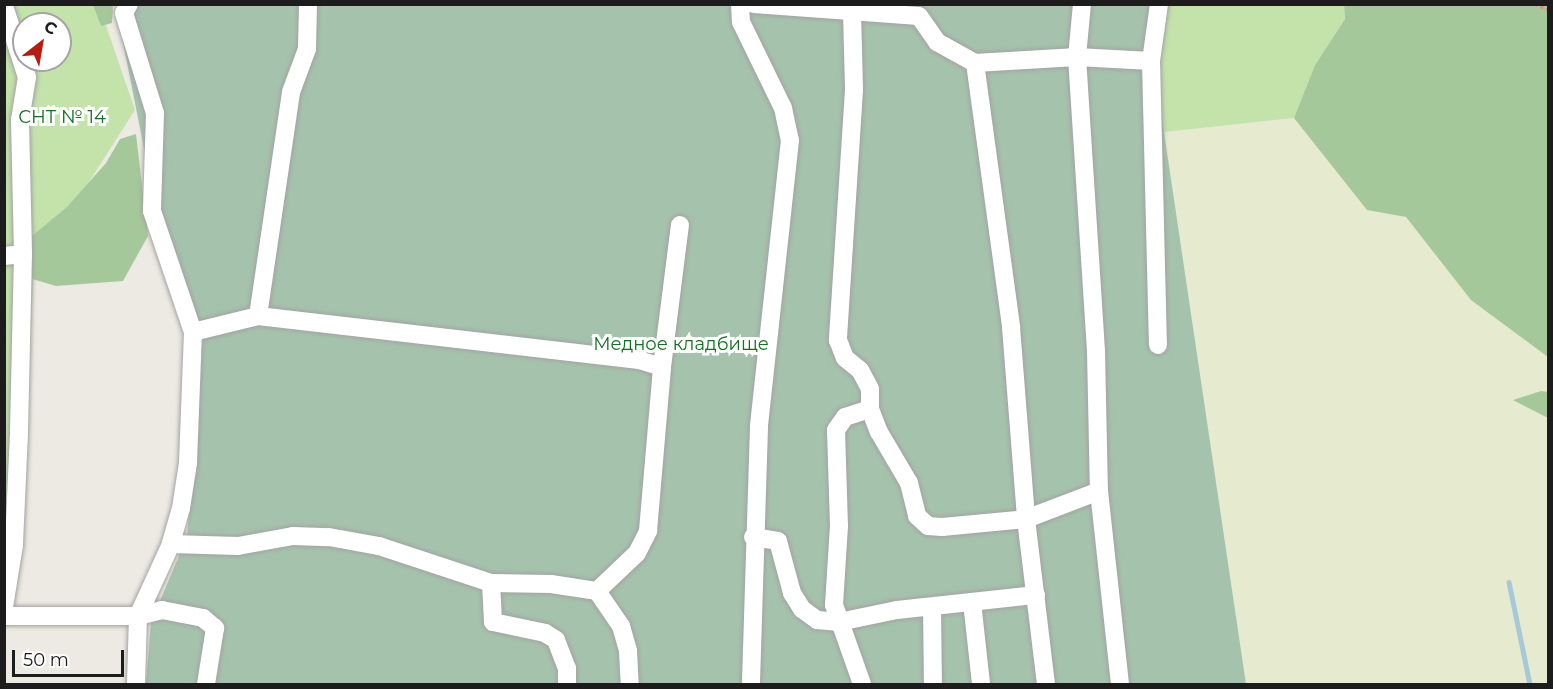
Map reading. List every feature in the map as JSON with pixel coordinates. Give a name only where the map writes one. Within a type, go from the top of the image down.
[{"type":"street","points":[[129,4],[124,13],[155,113],[152,211],[193,332],[188,463],[171,544],[138,616],[136,684]]},
{"type":"street","points":[[258,316],[291,92],[307,50],[308,4]]},
{"type":"street","points":[[740,4],[741,22],[783,108],[790,140],[759,427],[753,537],[751,684]]},
{"type":"street","points":[[754,4],[919,16],[937,42],[975,63],[1077,57],[1151,61]]},
{"type":"street","points":[[1082,4],[1077,57],[1096,351],[1099,491],[1120,684]]},
{"type":"street","points":[[1158,345],[1151,61],[1159,4]]},
{"type":"street","points":[[4,6],[27,77],[20,120],[24,254],[14,545],[4,607]]},
{"type":"street","points":[[852,12],[854,90],[838,340],[845,358],[860,370],[870,389],[870,409],[879,432],[909,483],[917,516],[928,526],[1026,519],[1099,491]]},
{"type":"street","points":[[975,63],[1011,327],[1026,519],[1046,684]]},
{"type":"street","points":[[597,591],[637,553],[648,531],[662,367],[680,225]]},
{"type":"street","points":[[4,255],[24,254]]},
{"type":"street","points":[[193,332],[258,316],[639,360],[662,367]]},
{"type":"street","points":[[862,684],[834,605],[838,526],[836,430],[845,417],[870,409]]},
{"type":"street","points":[[171,544],[238,546],[293,536],[329,537],[379,546],[491,583],[551,584],[597,591],[621,626],[628,651],[630,684]]},
{"type":"street","points":[[753,537],[778,541],[792,593],[802,609],[817,620],[839,622],[897,609],[1036,595]]},
{"type":"street","points":[[491,583],[493,622],[545,633],[556,640],[567,668],[567,684]]},
{"type":"street","points":[[972,602],[981,684]]},
{"type":"street","points":[[932,607],[933,684]]},
{"type":"street","points":[[4,616],[138,616],[162,610],[203,618],[215,628],[206,684]]},
{"type":"path","points":[[1535,4],[1548,9]]},
{"type":"green space","name":"Медное кладбище","points":[[122,4],[1150,5],[1164,132],[1246,684],[146,684],[151,622],[187,537],[202,339],[171,285],[117,12]]},
{"type":"green space","name":"СНТ № 14","points":[[4,5],[99,5],[135,110],[73,207],[35,238],[22,535],[5,535]]},
{"type":"green space","points":[[93,5],[113,5],[112,23],[101,26]]},
{"type":"green space","points":[[1150,5],[1344,5],[1345,19],[1315,65],[1294,118],[1164,132]]},
{"type":"green space","points":[[1344,5],[1548,5],[1548,357],[1471,300],[1406,217],[1367,210],[1294,118],[1315,65],[1345,19]]},
{"type":"green space","points":[[1294,118],[1367,210],[1406,217],[1471,299],[1548,357],[1548,392],[1514,400],[1548,418],[1548,684],[1246,684],[1164,132]]},
{"type":"green space","points":[[136,134],[148,236],[123,281],[56,286],[29,278],[32,236],[67,207],[106,163],[120,139]]},
{"type":"green space","points":[[1541,391],[1548,392],[1548,418],[1513,400]]},
{"type":"waterway","points":[[1509,582],[1530,684]]}]
